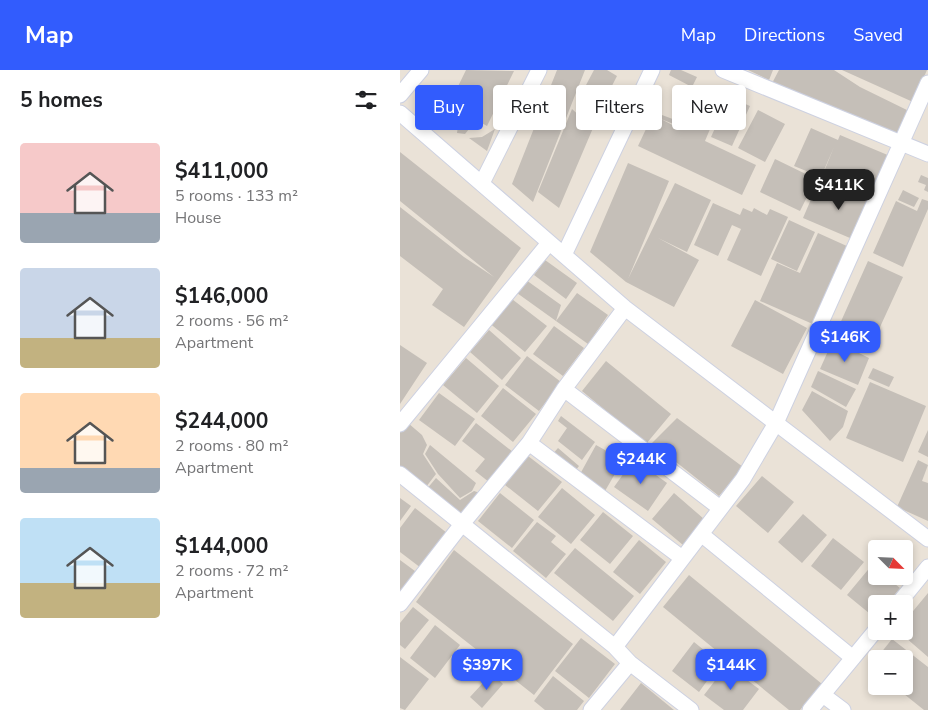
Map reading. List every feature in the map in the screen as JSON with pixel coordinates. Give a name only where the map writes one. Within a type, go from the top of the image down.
[{"type":"street","points":[[400,96],[421,70]]},
{"type":"street","points":[[482,184],[539,70]]},
{"type":"street","points":[[564,255],[652,70]]},
{"type":"street","points":[[723,70],[903,142],[928,154]]},
{"type":"street","points":[[615,647],[760,453],[776,424],[928,83]]},
{"type":"street","points":[[400,113],[625,308],[928,539]]},
{"type":"street","points":[[400,424],[549,242]]},
{"type":"street","points":[[400,604],[529,442],[564,389],[625,308]]},
{"type":"street","points":[[564,389],[720,508]]},
{"type":"street","points":[[529,442],[682,558]]},
{"type":"street","points":[[400,474],[615,647],[630,663],[691,710]]},
{"type":"street","points":[[701,534],[853,658]]},
{"type":"street","points":[[905,595],[928,567]]},
{"type":"street","points":[[810,710],[868,640]]},
{"type":"street","points":[[591,710],[630,663]]},
{"type":"street","points":[[823,695],[843,710]]},
{"type":"building","points":[[466,70],[514,71],[507,85],[493,85],[493,114],[487,126],[483,124],[483,85],[459,85]]},
{"type":"building","points":[[557,70],[585,70],[579,85],[576,85],[576,93],[566,118],[566,85],[551,85]]},
{"type":"building","points":[[594,70],[607,70],[617,76],[612,85],[586,85]]},
{"type":"building","points":[[671,70],[681,70],[697,77],[693,85],[688,85],[669,75]]},
{"type":"building","points":[[748,70],[773,70],[769,80]]},
{"type":"building","points":[[779,70],[834,70],[860,87],[911,112],[903,143],[769,89]]},
{"type":"building","points":[[842,70],[927,70],[913,102]]},
{"type":"building","points":[[746,104],[750,106],[746,115]]},
{"type":"building","points":[[572,109],[576,113],[576,130],[592,130],[559,208],[538,192],[563,130],[566,130],[566,124]]},
{"type":"building","points":[[758,110],[785,124],[765,162],[738,148]]},
{"type":"building","points":[[662,115],[672,119],[672,123],[662,119]]},
{"type":"building","points":[[662,120],[672,125],[672,130],[710,130],[705,141],[756,165],[742,195],[638,146],[646,130],[662,130]]},
{"type":"building","points":[[811,128],[838,140],[840,135],[890,156],[873,195],[823,174],[834,147],[821,177],[794,166]]},
{"type":"building","points":[[457,130],[468,130],[465,134],[457,133]]},
{"type":"building","points":[[495,130],[487,151],[469,138],[482,137]]},
{"type":"building","points":[[533,130],[561,130],[533,202],[512,184]]},
{"type":"building","points":[[714,130],[739,130],[732,146],[711,137]]},
{"type":"building","points":[[400,152],[521,248],[464,327],[432,305],[443,289],[400,256],[400,207],[464,257],[494,277],[400,201]]},
{"type":"building","points":[[775,159],[816,179],[800,211],[760,192]]},
{"type":"building","points":[[628,163],[669,181],[628,279],[675,183],[711,200],[687,252],[658,238],[699,260],[674,307],[626,282],[590,252]]},
{"type":"building","points":[[921,175],[928,178],[928,192],[924,190],[926,185],[918,182]]},
{"type":"building","points":[[818,183],[848,196],[850,190],[874,200],[857,241],[803,218]]},
{"type":"building","points":[[903,190],[919,198],[914,207],[898,200]]},
{"type":"building","points":[[922,199],[928,201],[928,209],[903,267],[873,253],[896,201],[917,211]]},
{"type":"building","points":[[713,203],[740,215],[743,208],[752,212],[754,208],[767,215],[770,209],[788,217],[761,276],[727,260],[741,229],[732,225],[718,256],[694,245]]},
{"type":"building","points":[[789,220],[815,232],[797,271],[771,259]]},
{"type":"building","points":[[818,233],[849,247],[815,325],[760,301],[777,263],[800,273]]},
{"type":"building","points":[[545,260],[577,283],[566,299],[534,275]]},
{"type":"building","points":[[868,261],[903,277],[869,351],[834,337]]},
{"type":"building","points":[[526,280],[561,305],[556,321],[517,293]]},
{"type":"building","points":[[577,293],[608,315],[588,344],[556,321]]},
{"type":"building","points":[[508,296],[547,326],[525,352],[488,322]]},
{"type":"building","points":[[755,300],[807,328],[783,374],[731,346]]},
{"type":"building","points":[[554,326],[584,348],[563,376],[533,354]]},
{"type":"building","points":[[489,330],[521,358],[502,380],[470,352]]},
{"type":"building","points":[[833,340],[869,358],[858,385],[820,369]]},
{"type":"building","points":[[400,345],[427,363],[400,404]]},
{"type":"building","points":[[527,356],[561,382],[539,411],[505,385]]},
{"type":"building","points":[[466,358],[499,386],[477,413],[443,385]]},
{"type":"building","points":[[606,361],[671,414],[646,444],[582,391]]},
{"type":"building","points":[[873,368],[894,377],[889,387],[868,378]]},
{"type":"building","points":[[818,371],[856,389],[846,407],[811,387]]},
{"type":"building","points":[[870,382],[926,406],[903,462],[846,438]]},
{"type":"building","points":[[503,388],[536,414],[513,442],[481,416]]},
{"type":"building","points":[[812,391],[848,411],[843,427],[830,441],[802,410]]},
{"type":"building","points":[[439,393],[475,419],[455,446],[419,420]]},
{"type":"building","points":[[561,416],[595,442],[582,460],[558,441],[567,428],[558,421]]},
{"type":"building","points":[[677,418],[743,467],[719,496],[652,443]]},
{"type":"building","points":[[408,423],[422,435],[427,445],[423,454],[436,474],[426,487],[400,468],[400,432]]},
{"type":"building","points":[[476,423],[513,452],[489,482],[475,471],[485,459],[462,441]]},
{"type":"building","points":[[928,430],[928,457],[918,452]]},
{"type":"building","points":[[430,445],[476,483],[472,491],[460,498],[438,474],[425,454]]},
{"type":"building","points":[[596,445],[623,460],[605,491],[579,476]]},
{"type":"building","points":[[558,448],[579,466],[573,474],[551,456]]},
{"type":"building","points":[[528,456],[562,482],[538,511],[505,485]]},
{"type":"building","points":[[634,459],[667,483],[648,511],[614,487]]},
{"type":"building","points":[[918,460],[928,465],[922,481],[928,483],[928,521],[897,507]]},
{"type":"building","points":[[762,476],[794,502],[768,533],[736,506]]},
{"type":"building","points":[[436,478],[460,500],[474,491],[480,493],[463,515],[456,514],[426,490]]},
{"type":"building","points":[[562,488],[595,515],[571,544],[538,517]]},
{"type":"building","points":[[500,493],[534,520],[512,548],[478,521]]},
{"type":"building","points":[[674,493],[704,519],[683,545],[652,519]]},
{"type":"building","points":[[400,498],[411,506],[400,521]]},
{"type":"building","points":[[415,508],[447,533],[421,568],[400,552],[400,528]]},
{"type":"building","points":[[603,512],[633,536],[610,564],[580,540]]},
{"type":"building","points":[[803,514],[827,535],[802,563],[778,542]]},
{"type":"building","points":[[537,522],[556,536],[551,542],[566,554],[546,578],[513,551]]},
{"type":"building","points":[[833,538],[864,562],[841,590],[811,566]]},
{"type":"building","points":[[639,540],[666,562],[640,594],[613,572]]},
{"type":"building","points":[[575,548],[634,596],[613,621],[554,573]]},
{"type":"building","points":[[454,550],[573,644],[534,695],[416,602]]},
{"type":"building","points":[[400,560],[419,574],[400,599]]},
{"type":"building","points":[[868,570],[868,585],[896,585],[900,588],[894,595],[868,595],[868,612],[847,595]]},
{"type":"building","points":[[689,575],[822,684],[800,710],[789,710],[663,607]]},
{"type":"building","points":[[928,593],[928,657],[908,640],[913,640],[913,611]]},
{"type":"building","points":[[413,607],[429,620],[405,649],[400,645],[400,623]]},
{"type":"building","points":[[435,625],[460,645],[435,678],[410,658]]},
{"type":"building","points":[[581,638],[615,664],[589,698],[555,671]]},
{"type":"building","points":[[893,640],[906,650],[883,650]]},
{"type":"building","points":[[694,642],[720,663],[699,692],[672,671]]},
{"type":"building","points":[[913,655],[928,667],[928,710],[924,710],[905,695],[913,695]]},
{"type":"building","points":[[400,657],[429,679],[405,710],[400,708]]},
{"type":"building","points":[[727,665],[759,689],[743,710],[724,710],[704,695]]},
{"type":"building","points":[[492,673],[503,684],[482,708],[470,697]]},
{"type":"building","points":[[553,676],[584,701],[577,710],[545,710],[534,701]]},
{"type":"building","points":[[641,683],[674,710],[620,710]]}]
